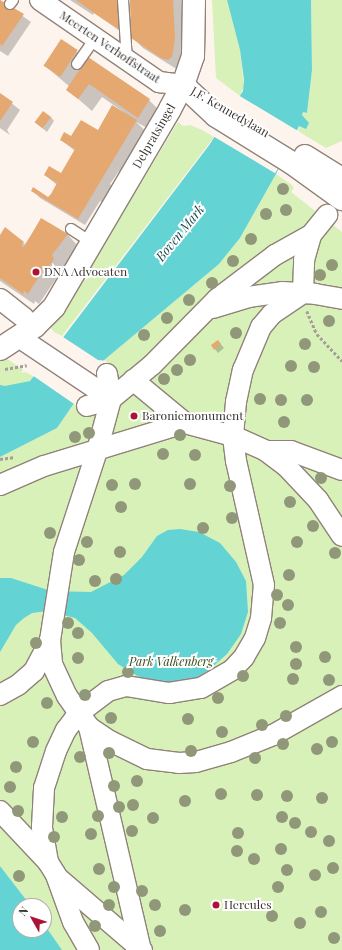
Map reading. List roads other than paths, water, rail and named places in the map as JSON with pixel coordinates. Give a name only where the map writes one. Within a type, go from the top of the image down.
[{"type":"street","name":"Meerten Verhoffstraat","points":[[40,0],[159,82],[183,85]]},
{"type":"street","name":"Delpratsingel","points":[[18,341],[51,294],[79,261],[183,85],[194,48],[194,0]]},
{"type":"street","name":"J.F. Kennedylaan","points":[[183,85],[219,111],[295,157],[342,179]]},
{"type":"street","name":"J.F. Kennedylaan","points":[[295,157],[342,199]]},
{"type":"street","points":[[100,392],[133,380],[152,365],[201,314],[255,269],[311,235],[327,215]]},
{"type":"street","points":[[303,293],[304,260],[311,235]]},
{"type":"street","points":[[90,950],[73,922],[52,868],[42,827],[44,788],[56,751],[66,730],[84,720],[108,691],[126,686],[169,693],[201,688],[232,670],[244,657],[255,638],[261,618],[264,585],[233,436],[239,385],[254,340],[272,314],[303,293]]},
{"type":"street","points":[[201,314],[248,297],[303,293],[342,299]]},
{"type":"street","points":[[0,299],[18,341],[100,392]]},
{"type":"street","points":[[133,380],[185,423],[233,436],[266,451],[286,466],[314,495],[333,519],[342,536]]},
{"type":"street","points":[[100,392],[97,452],[74,516],[58,584],[51,631],[52,664],[67,696],[84,720],[110,741],[147,758],[174,763],[196,762],[231,752],[272,735],[342,696]]},
{"type":"street","points":[[0,485],[60,461],[97,452],[185,423]]},
{"type":"street","points":[[266,451],[291,451],[342,470]]},
{"type":"street","points":[[0,695],[18,685],[34,670],[51,631]]},
{"type":"street","points":[[84,720],[141,950]]},
{"type":"street","points":[[0,811],[52,868],[141,950]]},
{"type":"lane","points":[[122,0],[127,60]]},
{"type":"lane","points":[[77,64],[95,38]]},
{"type":"lane","points":[[71,229],[91,242]]},
{"type":"water","name":"Boven Mark","points":[[227,0],[311,0],[312,70],[307,113],[303,112],[302,115],[309,123],[306,129],[299,126],[276,174],[240,238],[219,264],[103,361],[57,428],[0,457],[0,385],[5,386],[30,381],[210,144],[243,91],[244,80],[240,50]]},
{"type":"water","points":[[180,529],[199,532],[220,543],[236,562],[246,581],[248,612],[241,634],[227,654],[209,670],[191,681],[172,685],[144,680],[118,664],[92,633],[75,618],[47,611],[32,613],[24,618],[16,625],[0,652],[0,578],[11,578],[51,591],[91,592],[124,575],[142,557],[157,536],[168,530]]},
{"type":"water","points":[[0,866],[25,898],[12,898],[12,938],[52,938],[52,936],[62,950],[0,950]]},
{"type":"place","name":"DNA Advocaten","points":[[36,272]]},
{"type":"place","name":"Baroniemonument","points":[[134,416]]},
{"type":"place","name":"Hercules","points":[[216,905]]},
{"type":"park label","name":"Park Valkenberg","points":[[171,662]]}]
